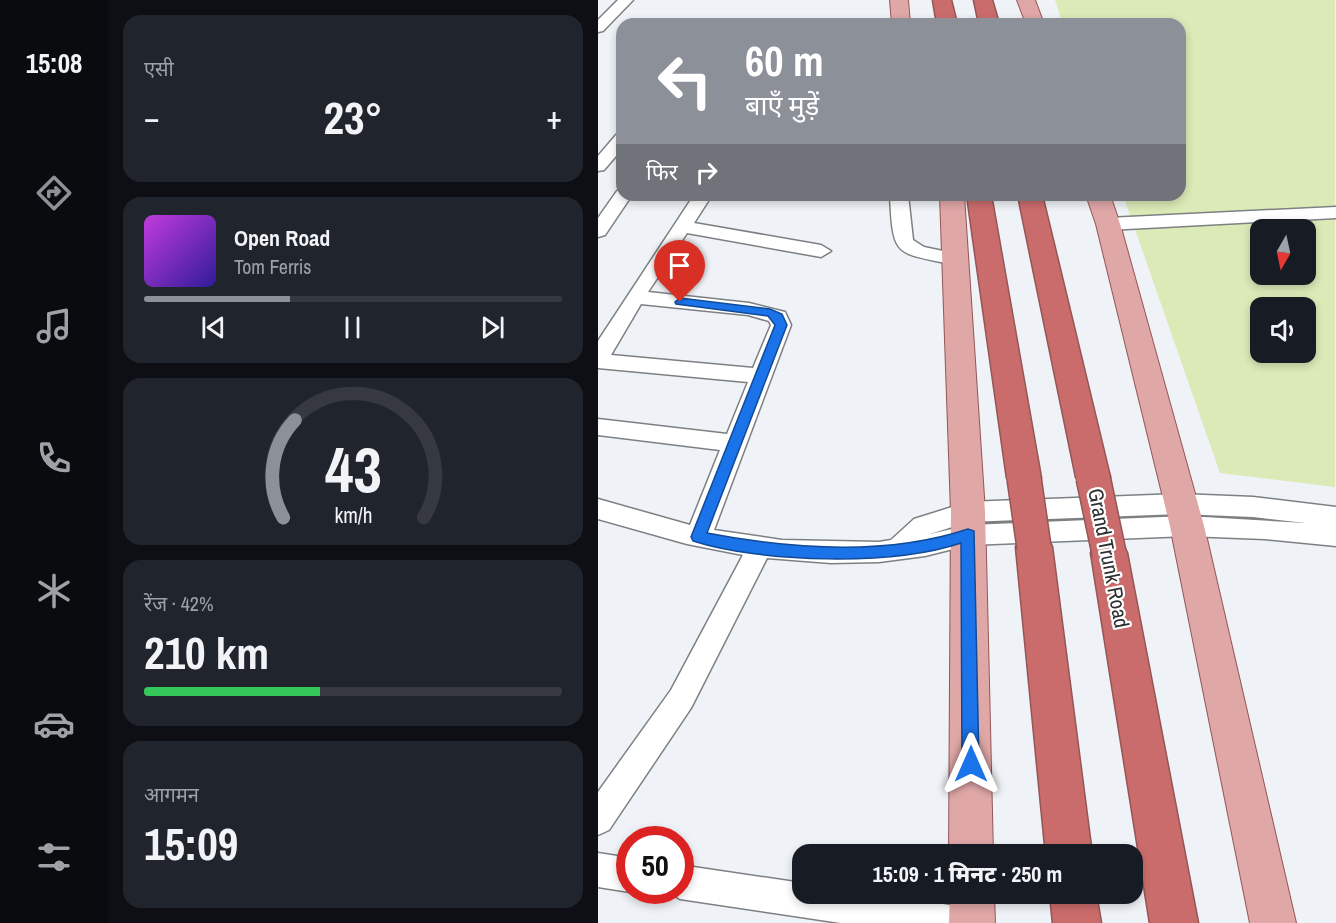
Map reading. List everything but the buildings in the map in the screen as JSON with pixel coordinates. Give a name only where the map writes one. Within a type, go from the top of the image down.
[{"type":"highway","points":[[942,0],[946,18]]},
{"type":"highway","points":[[983,0],[988,18]]},
{"type":"highway","points":[[980,201],[1034,547],[1068,844]]},
{"type":"highway","name":"Grand Trunk Road","points":[[1031,201],[1109,553],[1174,923]]},
{"type":"highway","points":[[1075,904],[1076,923]]},
{"type":"main road","points":[[899,0],[900,18]]},
{"type":"main road","points":[[1027,0],[1033,18]]},
{"type":"main road","points":[[952,201],[968,523],[972,844]]},
{"type":"main road","points":[[1103,209],[1183,515],[1273,923]]},
{"type":"main road","points":[[972,904],[972,923]]},
{"type":"street","points":[[598,5],[623,3]]},
{"type":"street","points":[[598,27],[623,3]]},
{"type":"street","points":[[598,167],[616,146]]},
{"type":"street","points":[[598,167],[616,168]]},
{"type":"street","points":[[598,231],[619,201]]},
{"type":"street","points":[[699,201],[635,297],[598,360],[762,376]]},
{"type":"street","points":[[899,201],[901,233],[904,243],[918,251],[955,259]]},
{"type":"street","points":[[1103,209],[1336,212]]},
{"type":"street","points":[[681,226],[821,252]]},
{"type":"street","points":[[635,297],[749,309],[778,317],[781,325],[698,537]]},
{"type":"street","points":[[598,315],[622,318]]},
{"type":"street","points":[[598,427],[735,443]]},
{"type":"street","points":[[598,509],[698,537],[759,549],[831,553],[934,546],[968,523],[1183,515],[1253,507],[1336,517]]},
{"type":"street","points":[[1183,515],[1266,529],[1336,536]]},
{"type":"street","points":[[598,819],[681,699],[759,549]]},
{"type":"street","points":[[598,870],[616,872]]},
{"type":"street","points":[[694,884],[956,923]]},
{"type":"green space","points":[[1055,0],[1335,0],[1335,487],[1220,473],[1125,201],[1186,201],[1186,18],[1061,18]]},
{"type":"route","points":[[680,302],[770,313],[778,317],[781,325],[698,537],[759,549],[831,553],[934,546],[968,535],[971,764]]}]
